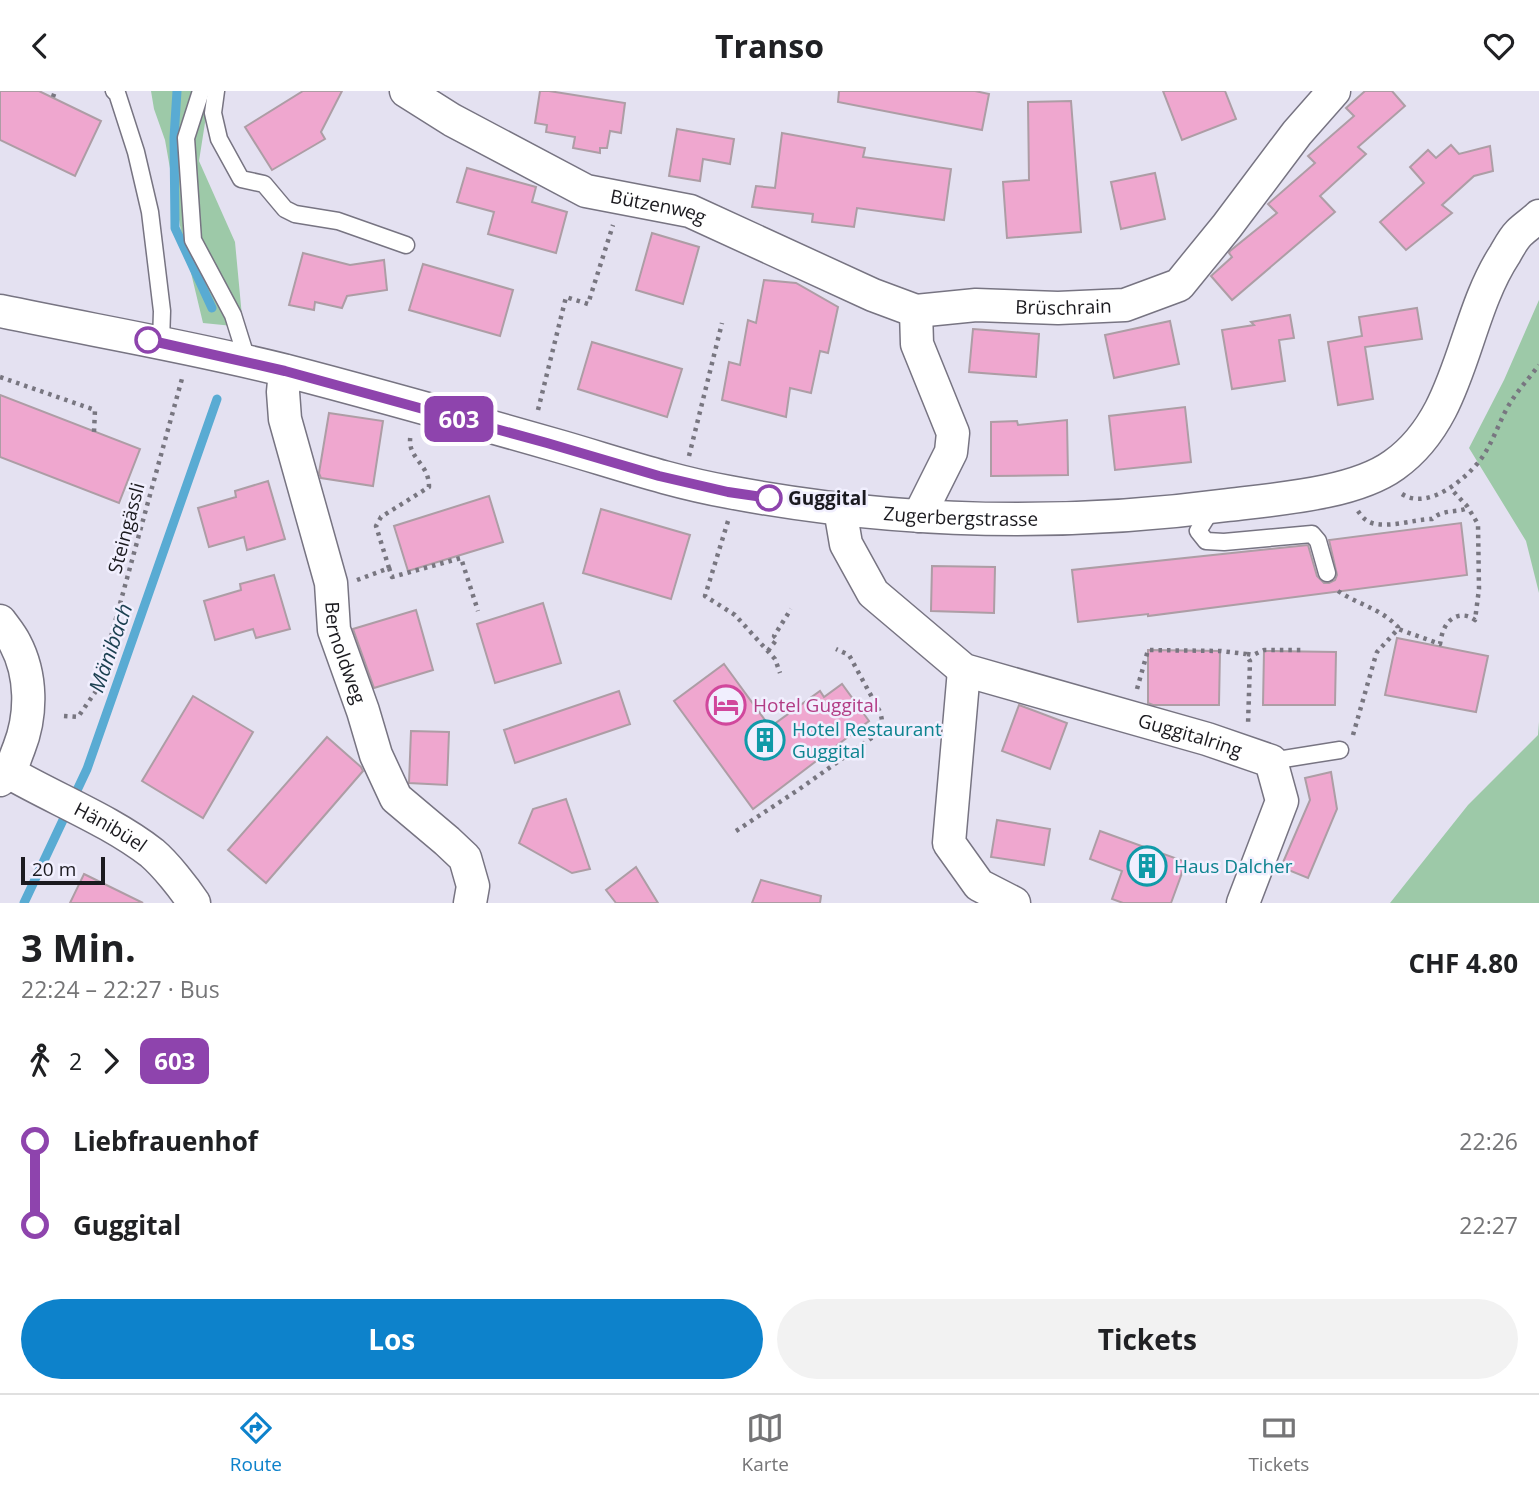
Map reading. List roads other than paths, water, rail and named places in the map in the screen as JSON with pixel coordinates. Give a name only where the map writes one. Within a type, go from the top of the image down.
[{"type":"street","name":"Bützenweg","points":[[406,91],[452,120],[586,191],[691,211],[873,295],[916,311]]},
{"type":"street","name":"Brüschrain","points":[[916,311],[976,305],[1058,308],[1125,305],[1179,285],[1297,133],[1334,91]]},
{"type":"street","name":"Zugerbergstrasse","points":[[0,311],[178,354],[243,362],[285,371],[659,476],[728,492],[840,509],[919,516],[1040,519],[1139,514],[1326,491],[1375,476],[1395,465],[1424,438],[1443,406],[1496,267],[1518,234],[1539,216]]},
{"type":"street","points":[[916,311],[917,344],[953,433],[951,452],[919,516]]},
{"type":"street","name":"Bernoldweg","points":[[285,371],[285,419],[331,583],[334,630],[376,755],[396,798],[465,859],[473,886],[470,903]]},
{"type":"street","name":"Guggitalring","points":[[840,509],[846,544],[873,593],[964,670],[1207,739],[1259,757]]},
{"type":"street","points":[[0,621],[16,644],[27,685],[29,712],[21,743],[5,776]]},
{"type":"street","points":[[964,670],[949,843],[979,885],[1014,903]]},
{"type":"street","points":[[1243,903],[1282,801],[1259,757]]},
{"type":"street","name":"Hänibüel","points":[[5,776],[89,815],[153,854],[194,903]]},
{"type":"lane","points":[[114,91],[117,93],[136,152],[150,212],[162,311],[178,354]]},
{"type":"lane","points":[[201,91],[186,138],[193,240],[233,315],[243,362]]},
{"type":"lane","points":[[216,91],[214,113],[219,139],[241,179],[264,184],[285,209],[295,214],[338,221],[406,245]]},
{"type":"lane","points":[[1213,507],[1198,531],[1206,541],[1224,542],[1312,534],[1318,541],[1327,573]]},
{"type":"lane","points":[[1259,757],[1340,750]]},
{"type":"waterway","name":"Mänibach","points":[[177,91],[174,138],[175,228],[212,308]]},
{"type":"waterway","name":"Mänibach","points":[[24,903],[87,769],[217,399]]},
{"type":"place","name":"Guggital","points":[[769,498]]},
{"type":"place","name":"Hotel Guggital","points":[[726,705]]},
{"type":"place","name":"Hotel Restaurant Guggital","points":[[765,740]]},
{"type":"place","name":"Haus Dalcher","points":[[1147,866]]}]
